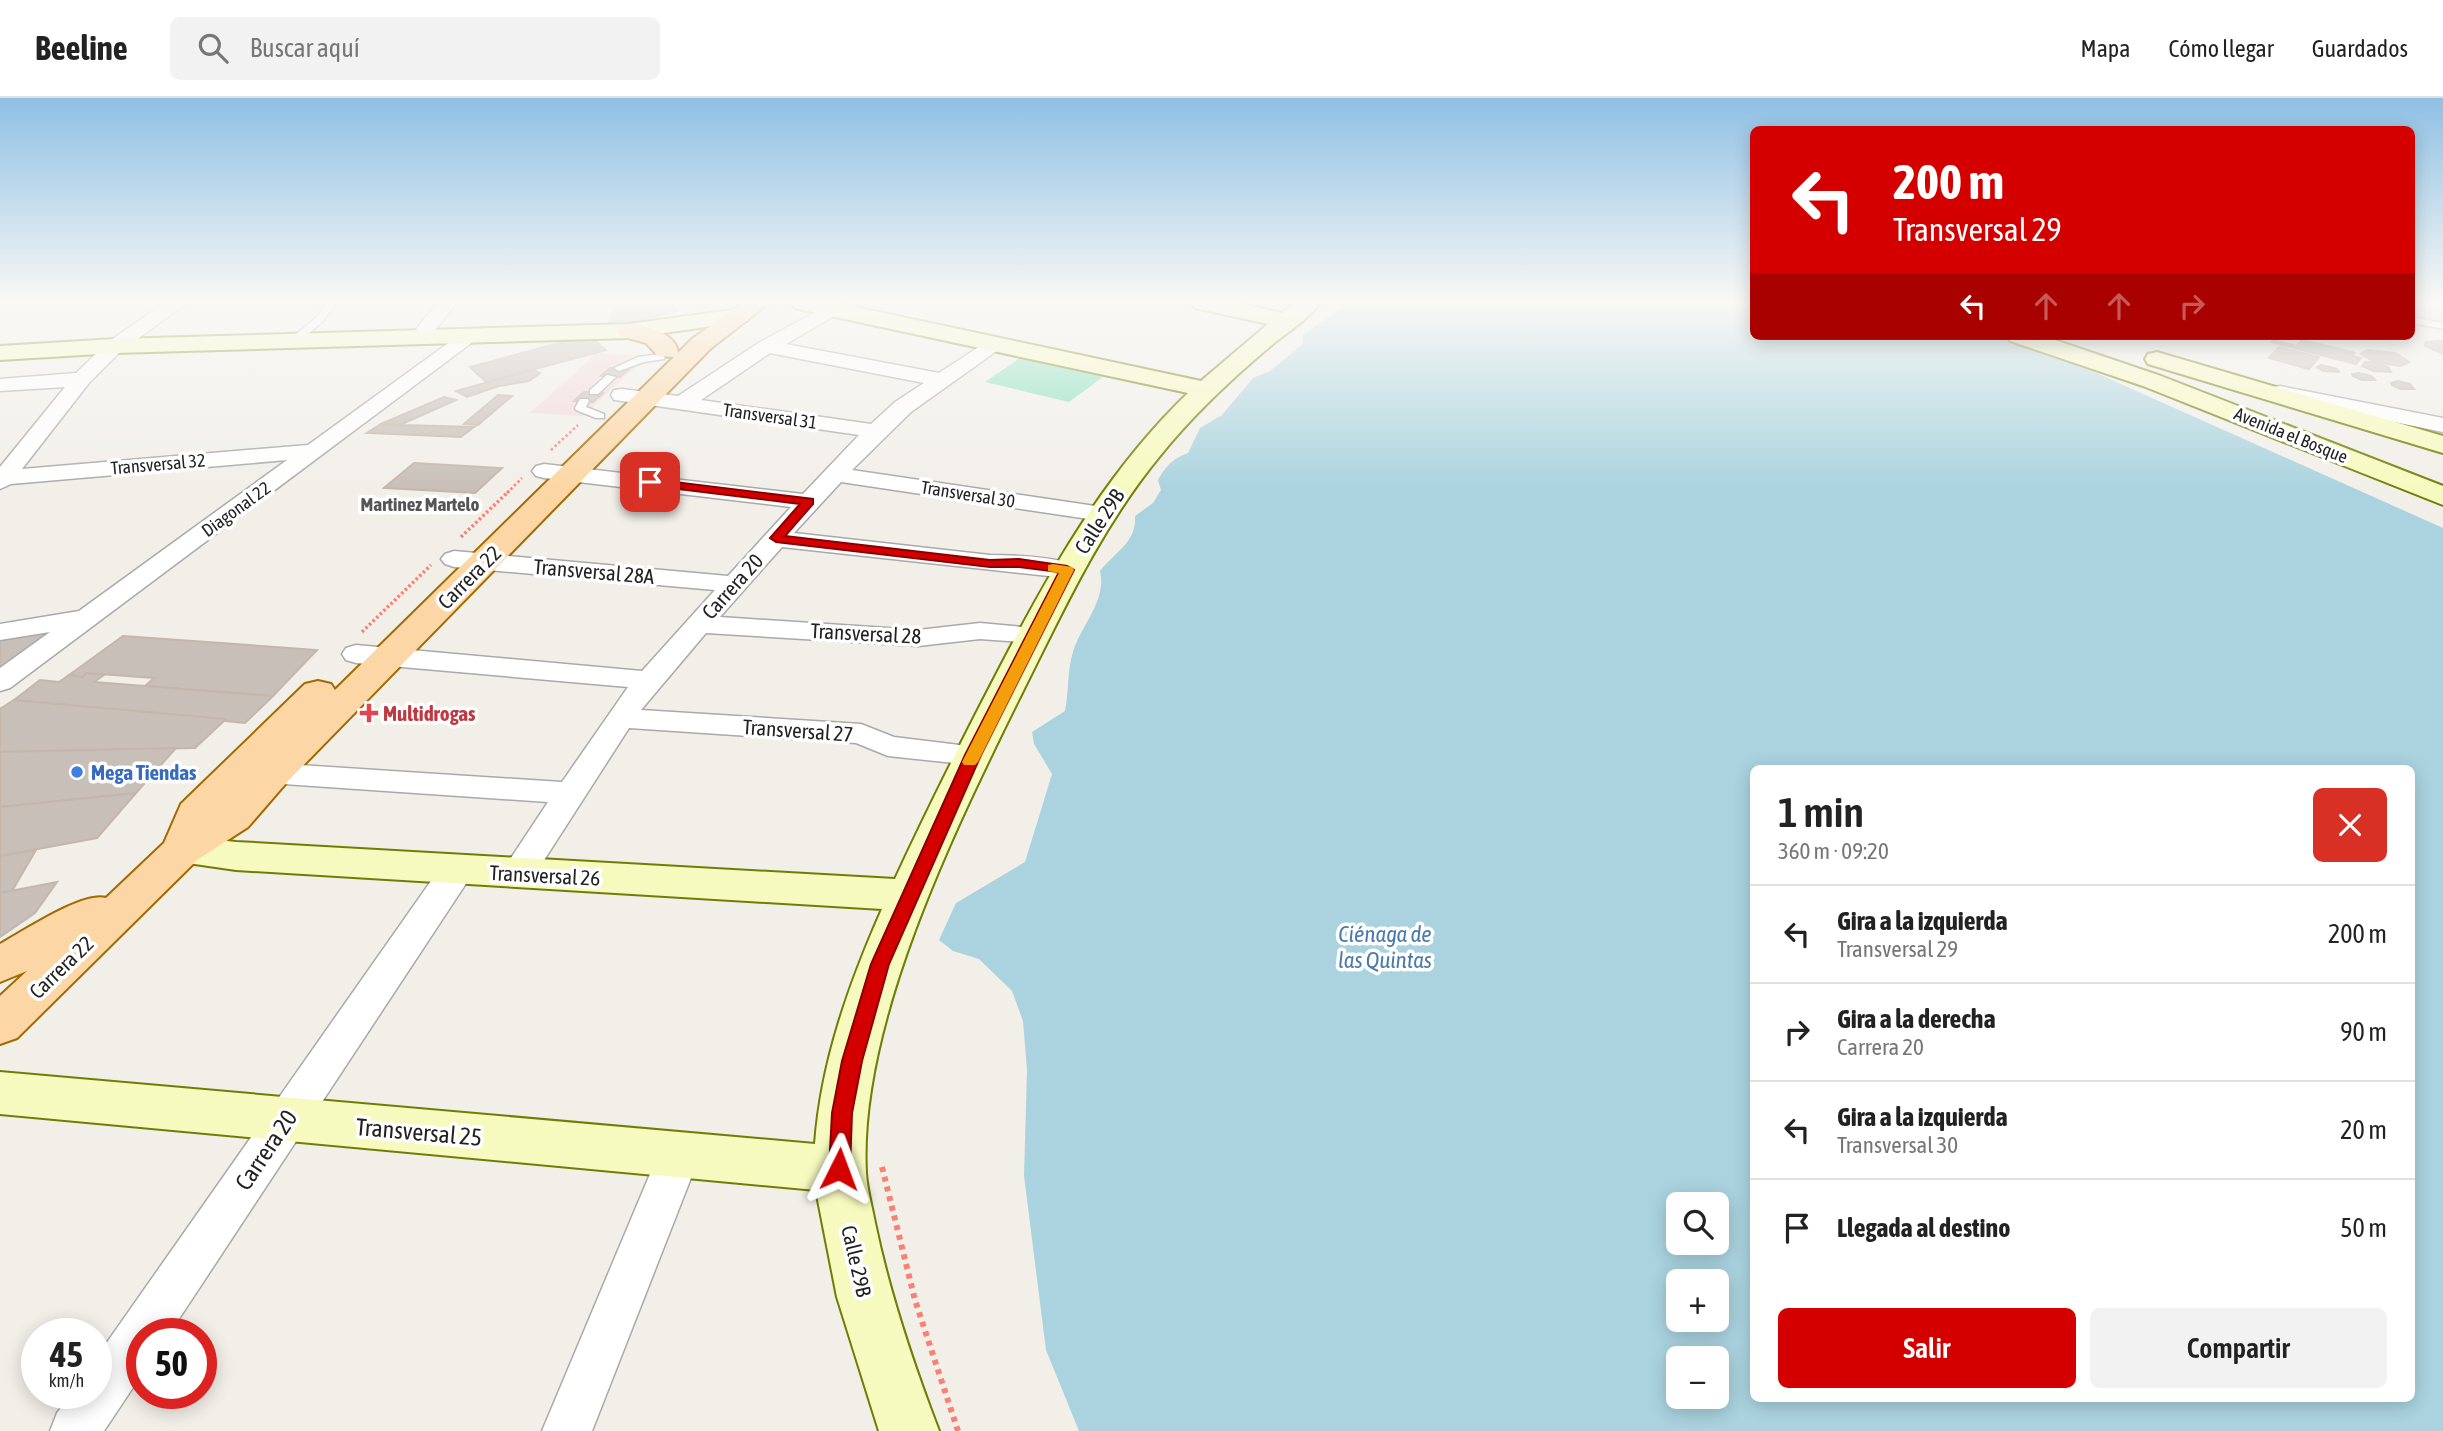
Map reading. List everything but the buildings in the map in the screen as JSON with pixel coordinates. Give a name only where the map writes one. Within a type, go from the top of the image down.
[{"type":"main road","name":"Carrera 22","points":[[182,850],[195,814],[236,771],[373,656],[558,472],[611,392],[648,365]]},
{"type":"main road","name":"Carrera 22","points":[[558,472],[611,392],[661,365]]},
{"type":"main road","name":"Carrera 22","points":[[0,1025],[182,850],[234,817],[373,656]]},
{"type":"main road","points":[[0,965],[71,928],[132,889],[182,850]]},
{"type":"street","points":[[1,479],[96,365]]},
{"type":"street","name":"Diagonal 22","points":[[0,682],[431,365]]},
{"type":"street","points":[[683,403],[736,365]]},
{"type":"street","points":[[864,365],[940,380]]},
{"type":"street","name":"Carrera 20","points":[[518,873],[620,718],[698,624],[876,432],[903,407],[963,365]]},
{"type":"street","points":[[1091,365],[1208,390]]},
{"type":"street","name":"Calle 29B","points":[[909,1431],[885,1365],[854,1256],[860,1164],[842,1113],[852,1061],[880,964],[973,755],[1067,570],[1102,514],[1149,450],[1236,365]]},
{"type":"street","name":"Avenida el Bosque","points":[[2105,365],[2152,381],[2443,496]]},
{"type":"street","name":"Avenida el Bosque","points":[[2180,365],[2443,445]]},
{"type":"street","points":[[0,385],[82,379]]},
{"type":"street","points":[[2259,388],[2443,425]]},
{"type":"street","name":"Transversal 31","points":[[611,392],[876,432]]},
{"type":"street","name":"Avenida el Bosque","points":[[2337,411],[2443,439]]},
{"type":"street","name":"Transversal 32","points":[[1,479],[315,451]]},
{"type":"street","points":[[558,472],[809,502]]},
{"type":"street","name":"Transversal 30","points":[[835,474],[1102,514]]},
{"type":"street","points":[[776,538],[990,564],[1019,563],[1067,570]]},
{"type":"street","name":"Transversal 28A","points":[[470,560],[734,584]]},
{"type":"street","points":[[0,632],[88,618]]},
{"type":"street","name":"Transversal 28","points":[[698,624],[918,638],[979,631],[1034,635]]},
{"type":"street","points":[[373,656],[649,680]]},
{"type":"street","name":"Transversal 27","points":[[620,718],[861,734],[888,746],[973,755]]},
{"type":"street","points":[[236,771],[570,793]]},
{"type":"street","name":"Transversal 26","points":[[182,850],[457,870],[909,895]]},
{"type":"street","name":"Carrera 20","points":[[75,1431],[457,870]]},
{"type":"street","name":"Transversal 25","points":[[0,1093],[680,1155],[860,1164]]},
{"type":"street","points":[[567,1431],[680,1155]]},
{"type":"path","points":[[860,1164],[896,1236],[926,1343],[958,1431]]},
{"type":"shaded area","points":[[583,365],[637,365],[583,416],[530,413]]},
{"type":"green space","points":[[1009,365],[1051,365],[1103,377],[1069,402],[985,382]]},
{"type":"water","name":"Ciénaga de las Quintas","points":[[1277,365],[2075,365],[2443,528],[2443,1431],[1079,1431],[1046,1350],[1024,1176],[1027,1070],[1023,1021],[1012,991],[979,959],[953,951],[939,940],[956,903],[1025,862],[1052,774],[1034,744],[1032,732],[1065,711],[1071,659],[1097,603],[1100,571],[1129,540],[1135,525],[1135,516],[1153,503],[1161,490],[1158,480],[1167,467],[1188,453],[1200,428],[1222,415],[1253,378]]},
{"type":"slow traffic","points":[[970,762],[1067,570],[1053,568]]},
{"type":"place","name":"Multidrogas","points":[[369,713]]},
{"type":"place","name":"Mega Tiendas","points":[[77,772]]},
{"type":"district","name":"Martinez Martelo","points":[[420,504]]},
{"type":"route","points":[[650,482],[809,502],[776,538],[990,564],[1019,563],[1067,570],[973,755],[880,964],[852,1061],[842,1113],[839,1169]]}]
